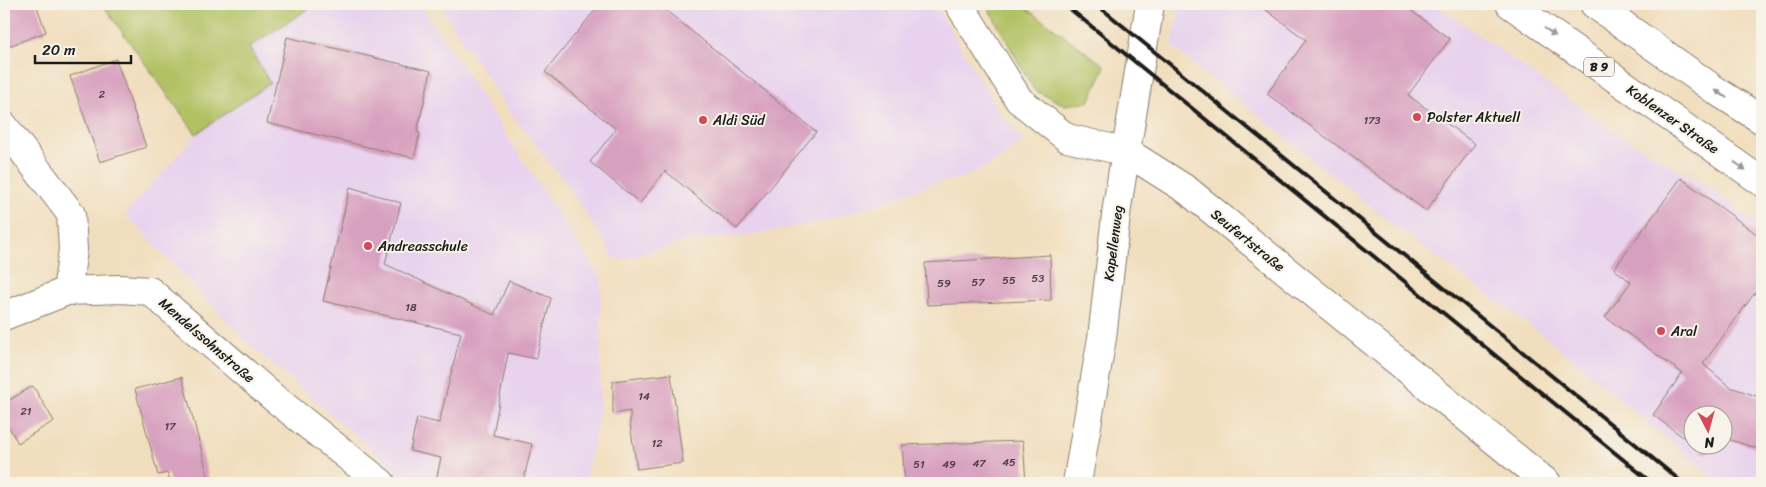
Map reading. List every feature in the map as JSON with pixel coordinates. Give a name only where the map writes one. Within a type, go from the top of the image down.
[{"type":"street","name":"Seufertstraße","points":[[959,4],[1019,100],[1067,138],[1127,152],[1187,190],[1547,483]]},
{"type":"street","name":"Kapellenweg","points":[[1077,483],[1102,338],[1117,207],[1150,4]]},
{"type":"street","name":"Koblenzer Straße","points":[[1510,4],[1762,182]]},
{"type":"street","points":[[1594,4],[1718,92],[1762,120]]},
{"type":"street","points":[[4,126],[71,214],[72,250],[67,291]]},
{"type":"street","name":"Mendelssohnstraße","points":[[4,316],[67,291],[120,289],[150,291],[274,398],[381,483]]},
{"type":"shaded area","name":"Andreasschule","points":[[316,4],[420,4],[601,279],[600,408],[585,483],[415,483],[399,473],[249,344],[125,214],[196,134],[270,83],[248,47]]},
{"type":"shaded area","points":[[439,4],[935,4],[1001,115],[1024,141],[989,166],[961,178],[931,184],[827,220],[770,232],[687,241],[622,260],[615,258],[565,182],[508,110]]},
{"type":"shaded area","points":[[1180,4],[1435,4],[1616,133],[1711,188],[1762,228],[1762,483],[1719,483],[1685,454],[1734,454],[1734,404],[1684,404],[1684,453],[1553,343],[1398,228],[1172,46]]},
{"type":"green space","points":[[102,4],[316,4],[249,47],[270,83],[196,134]]},
{"type":"green space","points":[[986,4],[1021,4],[1105,66],[1089,102],[1065,105],[1034,90]]},
{"type":"building","points":[[4,4],[36,4],[46,32],[4,48]]},
{"type":"building","name":"Aldi Süd","points":[[600,4],[658,4],[816,132],[737,229],[665,171],[640,203],[590,162],[616,129],[545,72]]},
{"type":"building","points":[[1258,4],[1402,4],[1450,39],[1408,95],[1475,144],[1426,211],[1267,94],[1306,40]]},
{"type":"building","points":[[287,37],[431,71],[417,132],[420,133],[414,158],[267,123]]},
{"type":"building","points":[[116,59],[146,147],[100,162],[70,76]]},
{"type":"building","points":[[1681,178],[1762,238],[1762,283],[1703,364],[1730,387],[1762,398],[1762,450],[1734,441],[1734,404],[1684,404],[1684,438],[1653,415],[1682,373],[1605,317],[1631,282],[1614,269]]},
{"type":"building","points":[[350,187],[401,203],[385,264],[494,315],[509,281],[551,298],[536,359],[508,353],[493,435],[532,444],[523,483],[451,483],[436,480],[441,458],[410,451],[417,418],[439,423],[461,333],[323,301]]},
{"type":"building","points":[[1050,255],[1051,300],[927,305],[925,263]]},
{"type":"building","points":[[671,374],[683,463],[637,469],[630,424],[630,411],[613,414],[613,381]]},
{"type":"building","points":[[182,377],[210,483],[170,483],[168,473],[158,475],[135,389]]},
{"type":"building","points":[[33,386],[54,421],[18,443],[4,419],[4,403]]},
{"type":"building","points":[[1023,441],[1026,483],[905,483],[902,445]]},
{"type":"railway","points":[[1064,4],[1652,483]]},
{"type":"railway","points":[[1096,4],[1683,483]]},
{"type":"place","name":"Polster Aktuell","points":[[1417,117]]},
{"type":"place","name":"Aldi Süd","points":[[703,120]]},
{"type":"place","name":"Andreasschule","points":[[368,246]]},
{"type":"place","name":"Aral","points":[[1661,331]]}]
